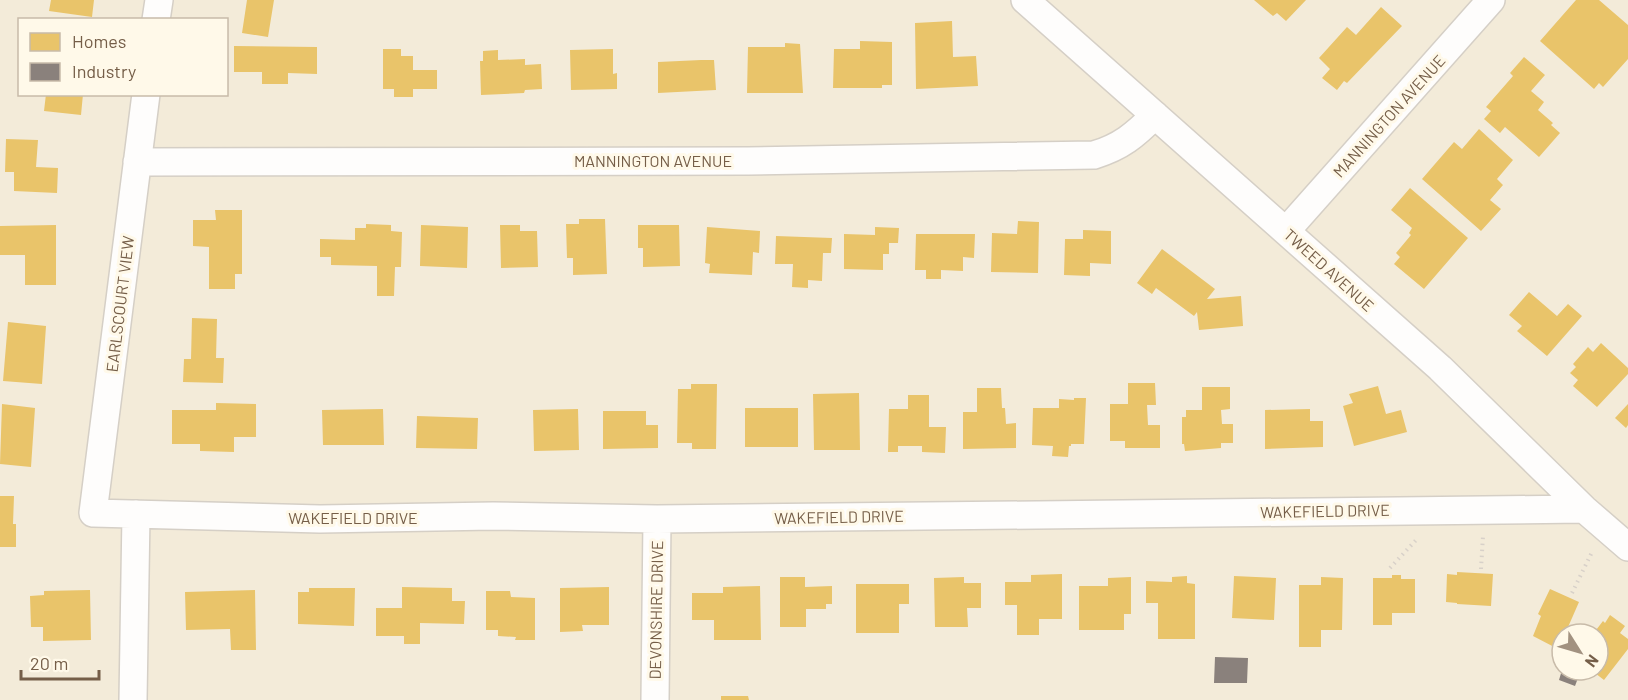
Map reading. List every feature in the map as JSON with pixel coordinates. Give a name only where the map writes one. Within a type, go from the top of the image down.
[{"type":"street","points":[[156,18],[159,0]]},
{"type":"street","name":"TWEED AVENUE","points":[[1025,0],[1440,369],[1584,509],[1628,547]]},
{"type":"street","name":"MANNINGTON AVENUE","points":[[1286,231],[1491,0]]},
{"type":"street","name":"EARLSCOURT VIEW","points":[[93,513],[146,96]]},
{"type":"street","name":"MANNINGTON AVENUE","points":[[137,162],[748,161],[1094,155],[1113,150],[1139,132],[1155,115]]},
{"type":"street","name":"WAKEFIELD DRIVE","points":[[93,513],[320,519],[493,516],[657,519],[1584,509]]},
{"type":"street","points":[[133,700],[136,514]]},
{"type":"street","name":"DEVONSHIRE DRIVE","points":[[655,700],[657,519]]},
{"type":"path","points":[[1481,569],[1483,532]]},
{"type":"path","points":[[1390,568],[1423,533]]},
{"type":"path","points":[[1572,593],[1597,542]]},
{"type":"shaded area","points":[[0,0],[1628,0],[1628,700],[0,700]]},
{"type":"building: Homes","points":[[51,0],[94,0],[92,17],[49,11]]},
{"type":"building: Homes","points":[[247,0],[274,0],[268,37],[242,33]]},
{"type":"building: Homes","points":[[1254,0],[1306,0],[1286,21],[1277,13],[1273,16]]},
{"type":"building: Homes","points":[[1576,0],[1599,0],[1628,25],[1628,59],[1603,87],[1599,83],[1594,89],[1540,41]]},
{"type":"building: Homes","points":[[1381,7],[1402,26],[1347,83],[1344,81],[1337,90],[1322,78],[1330,69],[1319,58],[1347,27],[1356,35]]},
{"type":"building: Homes","points":[[952,21],[953,57],[976,56],[978,86],[916,89],[915,23]]},
{"type":"building: Homes","points":[[860,41],[892,42],[892,85],[882,85],[882,88],[833,88],[834,49],[860,49]]},
{"type":"building: Homes","points":[[785,43],[800,44],[803,93],[747,93],[748,47],[785,47]]},
{"type":"building: Homes","points":[[234,46],[317,47],[317,74],[288,73],[288,84],[262,84],[262,72],[234,72]]},
{"type":"building: Homes","points":[[383,49],[401,49],[401,56],[413,56],[413,70],[437,70],[437,89],[413,89],[413,97],[394,97],[394,89],[383,89]]},
{"type":"building: Homes","points":[[613,49],[613,74],[617,73],[617,89],[571,90],[570,50]]},
{"type":"building: Homes","points":[[498,50],[498,60],[525,59],[525,65],[541,64],[542,89],[525,90],[524,93],[481,95],[480,61],[483,61],[483,51]]},
{"type":"building: Homes","points":[[1524,57],[1545,75],[1531,91],[1544,102],[1538,110],[1553,123],[1551,125],[1560,133],[1539,157],[1505,127],[1500,133],[1484,119],[1491,111],[1486,107],[1513,76],[1510,73]]},
{"type":"building: Homes","points":[[714,60],[716,90],[658,93],[658,62]]},
{"type":"building: Homes","points":[[46,96],[83,96],[81,115],[44,111]]},
{"type":"building: Homes","points":[[1479,129],[1513,160],[1497,179],[1503,185],[1490,200],[1501,209],[1481,231],[1422,179],[1454,142],[1462,149]]},
{"type":"building: Homes","points":[[6,139],[38,140],[36,167],[58,168],[57,193],[14,191],[14,172],[5,172]]},
{"type":"building: Homes","points":[[1410,188],[1468,238],[1424,289],[1394,264],[1400,257],[1396,253],[1411,235],[1409,233],[1412,228],[1391,210]]},
{"type":"building: Homes","points":[[215,210],[242,210],[242,274],[235,274],[235,289],[209,289],[209,247],[193,246],[193,220],[216,220]]},
{"type":"building: Homes","points":[[579,219],[605,219],[607,274],[573,275],[573,258],[567,258],[566,224],[579,224]]},
{"type":"building: Homes","points":[[1018,221],[1039,222],[1038,273],[991,272],[992,233],[1017,234]]},
{"type":"building: Homes","points":[[366,224],[391,225],[391,231],[402,232],[401,267],[395,267],[394,296],[377,296],[377,266],[331,265],[331,257],[320,257],[320,239],[355,240],[355,228],[366,228]]},
{"type":"building: Homes","points":[[56,225],[56,285],[25,285],[25,255],[0,255],[0,226]]},
{"type":"building: Homes","points":[[421,225],[468,227],[467,268],[420,266]]},
{"type":"building: Homes","points":[[500,225],[520,225],[520,231],[537,231],[538,267],[501,268]]},
{"type":"building: Homes","points":[[638,225],[679,225],[680,266],[643,267],[643,248],[638,248]]},
{"type":"building: Homes","points":[[707,227],[760,231],[759,253],[753,252],[752,275],[709,273],[710,264],[705,263]]},
{"type":"building: Homes","points":[[875,227],[899,228],[898,243],[889,243],[889,254],[883,254],[883,270],[844,269],[844,234],[875,235]]},
{"type":"building: Homes","points":[[1083,230],[1111,231],[1111,264],[1090,263],[1090,276],[1064,275],[1065,239],[1083,239]]},
{"type":"building: Homes","points":[[916,234],[975,234],[974,258],[963,257],[963,271],[941,270],[941,279],[926,279],[926,270],[915,270]]},
{"type":"building: Homes","points":[[776,236],[832,238],[831,253],[823,253],[822,281],[808,280],[808,288],[792,287],[793,264],[775,264]]},
{"type":"building: Homes","points":[[1162,249],[1215,289],[1207,299],[1241,296],[1243,326],[1199,330],[1197,312],[1194,316],[1156,288],[1152,294],[1137,283]]},
{"type":"building: Homes","points":[[1529,292],[1557,316],[1568,304],[1582,316],[1547,356],[1517,331],[1522,326],[1509,315]]},
{"type":"building: Homes","points":[[192,318],[217,319],[216,358],[224,358],[223,383],[183,382],[184,359],[191,359]]},
{"type":"building: Homes","points":[[8,322],[46,326],[42,384],[3,381]]},
{"type":"building: Homes","points":[[1601,343],[1628,368],[1628,374],[1597,407],[1573,386],[1578,380],[1570,373],[1576,367],[1573,364],[1588,347],[1593,352]]},
{"type":"building: Homes","points":[[1128,383],[1155,383],[1156,405],[1147,405],[1148,425],[1160,425],[1160,448],[1125,448],[1125,441],[1110,441],[1110,404],[1128,404]]},
{"type":"building: Homes","points":[[691,384],[717,384],[716,449],[692,449],[692,443],[677,443],[678,389],[691,389]]},
{"type":"building: Homes","points":[[1378,386],[1386,414],[1401,410],[1407,432],[1354,446],[1343,406],[1353,403],[1349,394]]},
{"type":"building: Homes","points":[[1202,387],[1230,387],[1230,409],[1221,410],[1222,424],[1233,424],[1233,443],[1221,443],[1221,448],[1185,451],[1184,444],[1182,444],[1182,417],[1186,417],[1186,410],[1202,410]]},
{"type":"building: Homes","points":[[977,388],[1001,388],[1006,424],[1016,423],[1016,448],[963,449],[963,412],[977,412]]},
{"type":"building: Homes","points":[[859,393],[860,450],[814,450],[813,394]]},
{"type":"building: Homes","points":[[908,395],[929,395],[929,427],[946,427],[945,453],[922,452],[922,446],[898,446],[898,452],[888,452],[889,409],[908,409]]},
{"type":"building: Homes","points":[[1074,398],[1086,398],[1084,444],[1071,444],[1068,457],[1052,456],[1053,446],[1032,445],[1033,408],[1059,408],[1059,399],[1074,400]]},
{"type":"building: Homes","points":[[216,403],[256,404],[256,437],[234,437],[234,452],[200,451],[200,444],[172,444],[172,410],[216,410]]},
{"type":"building: Homes","points":[[2,404],[35,408],[31,467],[0,464]]},
{"type":"building: Homes","points":[[1628,404],[1628,425],[1626,428],[1615,418]]},
{"type":"building: Homes","points":[[745,408],[798,408],[798,447],[745,447]]},
{"type":"building: Homes","points":[[383,409],[384,445],[323,445],[322,410]]},
{"type":"building: Homes","points":[[578,409],[579,450],[534,451],[533,410]]},
{"type":"building: Homes","points":[[1310,409],[1310,421],[1323,421],[1323,447],[1265,449],[1265,410]]},
{"type":"building: Homes","points":[[603,411],[646,411],[646,425],[658,425],[658,448],[603,449]]},
{"type":"building: Homes","points":[[417,416],[478,418],[477,449],[416,448]]},
{"type":"building: Homes","points":[[0,496],[14,496],[13,524],[16,524],[16,547],[0,547]]},
{"type":"building: Homes","points":[[1457,572],[1493,574],[1491,606],[1446,602],[1447,574],[1457,575]]},
{"type":"building: Homes","points":[[1062,574],[1062,619],[1039,619],[1039,635],[1017,635],[1017,605],[1005,605],[1005,582],[1031,582],[1031,575]]},
{"type":"building: Homes","points":[[1392,575],[1401,575],[1401,579],[1415,579],[1415,613],[1392,613],[1392,625],[1373,625],[1373,578],[1392,578]]},
{"type":"building: Homes","points":[[1187,576],[1187,583],[1195,584],[1195,639],[1158,639],[1158,603],[1146,603],[1146,581],[1172,582],[1172,577]]},
{"type":"building: Homes","points":[[1234,576],[1276,578],[1274,620],[1232,618]]},
{"type":"building: Homes","points":[[780,577],[805,577],[805,587],[832,586],[832,604],[826,604],[826,609],[806,609],[806,627],[780,627]]},
{"type":"building: Homes","points":[[964,577],[964,583],[981,583],[981,608],[967,608],[968,627],[935,627],[934,578]]},
{"type":"building: Homes","points":[[1131,577],[1131,614],[1124,614],[1124,630],[1079,630],[1079,586],[1108,586],[1108,578]]},
{"type":"building: Homes","points":[[1321,577],[1343,578],[1342,630],[1321,630],[1321,647],[1299,647],[1299,585],[1321,585]]},
{"type":"building: Homes","points":[[856,584],[909,584],[909,604],[899,604],[899,633],[856,633]]},
{"type":"building: Homes","points":[[760,586],[761,640],[714,640],[714,620],[692,620],[692,593],[723,593],[723,587]]},
{"type":"building: Homes","points":[[402,587],[452,588],[452,601],[465,601],[464,624],[420,623],[420,644],[404,644],[404,636],[376,636],[376,608],[402,608]]},
{"type":"building: Homes","points":[[609,587],[609,625],[582,625],[583,631],[560,632],[560,588]]},
{"type":"building: Homes","points":[[309,588],[355,588],[354,626],[298,624],[298,592],[309,592]]},
{"type":"building: Homes","points":[[1550,589],[1579,602],[1570,622],[1550,622],[1550,645],[1533,636],[1541,616],[1538,614]]},
{"type":"building: Homes","points":[[90,590],[91,640],[43,641],[43,627],[31,627],[30,596],[44,595],[44,591]]},
{"type":"building: Homes","points":[[255,590],[256,650],[231,650],[230,629],[186,630],[185,592]]},
{"type":"building: Homes","points":[[486,591],[510,591],[511,597],[535,598],[535,640],[515,640],[516,637],[498,636],[498,630],[486,630]]},
{"type":"building: Homes","points":[[1610,615],[1625,626],[1620,633],[1628,639],[1628,649],[1610,672],[1610,622],[1606,622]]},
{"type":"building: Homes","points":[[721,696],[748,696],[749,700],[721,700]]},
{"type":"building: Industry","points":[[1215,657],[1248,658],[1247,683],[1214,683]]},
{"type":"building: Industry","points":[[1564,682],[1576,682],[1575,686]]}]
